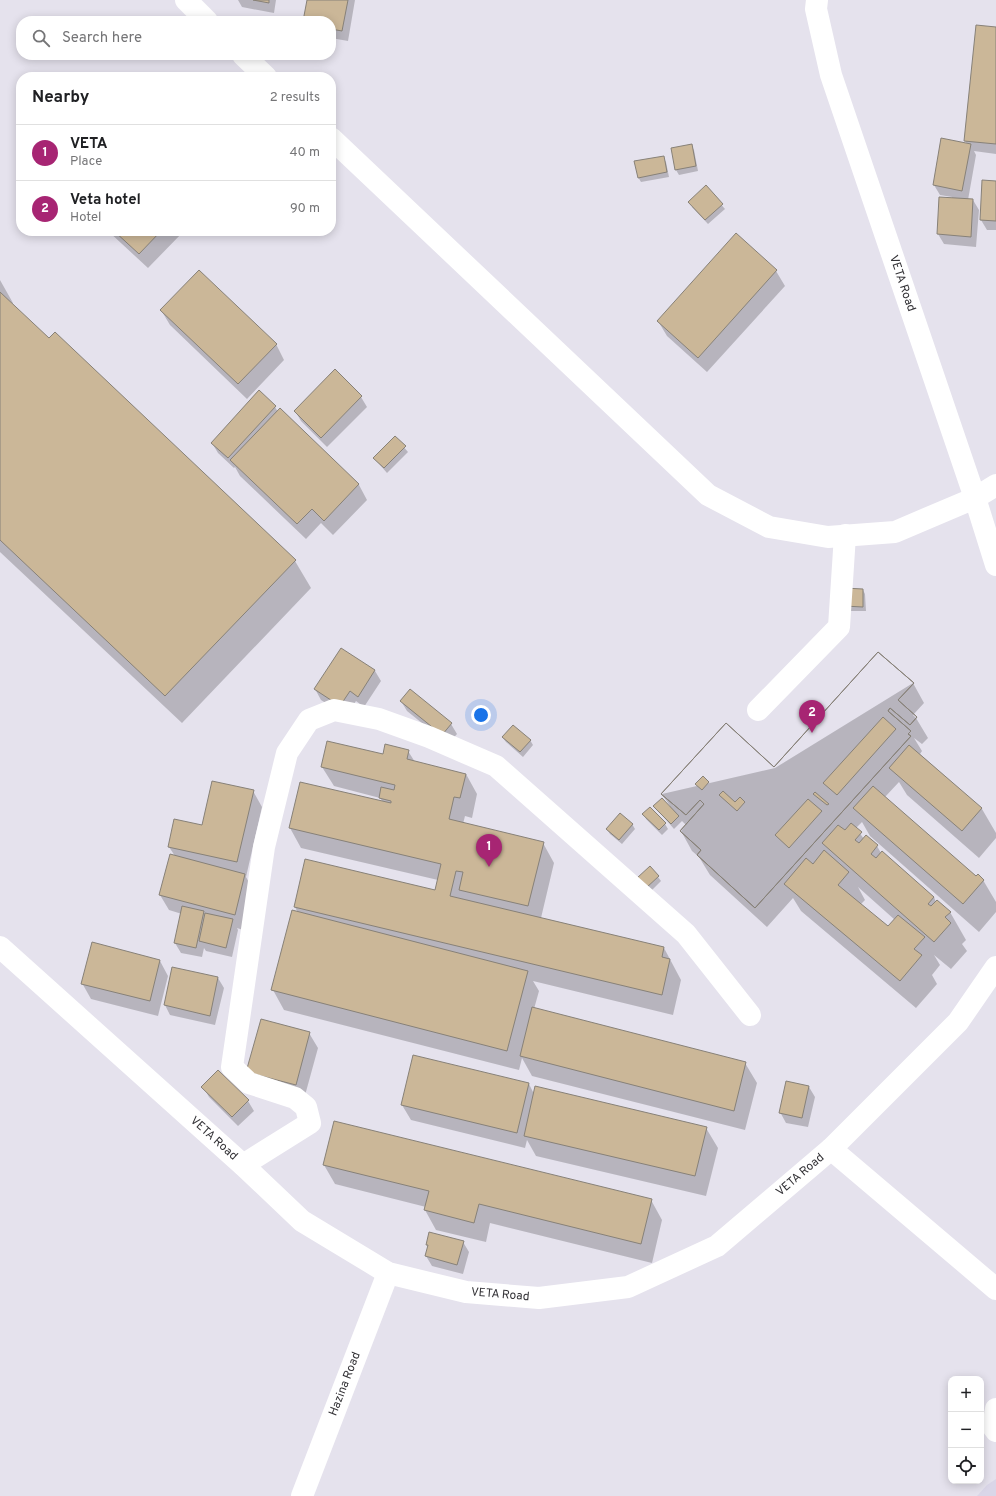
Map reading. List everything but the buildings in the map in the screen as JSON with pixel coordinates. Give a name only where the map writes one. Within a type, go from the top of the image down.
[{"type":"street","points":[[186,0],[188,4],[201,16]]},
{"type":"street","name":"VETA Road","points":[[817,0],[816,9],[832,75],[975,498],[996,565]]},
{"type":"street","points":[[248,60],[261,72]]},
{"type":"street","points":[[336,143],[708,495],[769,526],[828,537],[895,532],[975,498],[996,485]]},
{"type":"street","points":[[758,710],[839,627],[845,535]]},
{"type":"street","points":[[243,1165],[310,1122],[306,1107],[295,1098],[249,1082],[232,1067],[264,847],[287,753],[309,720],[334,710],[379,719],[429,737],[496,766],[686,934],[750,1015]]},
{"type":"street","name":"VETA Road","points":[[0,947],[243,1165],[302,1221],[388,1273],[466,1292],[540,1298],[628,1287],[717,1246],[831,1149],[958,1022],[996,967]]},
{"type":"street","points":[[831,1149],[996,1289]]},
{"type":"street","name":"Hazina Road","points":[[302,1496],[388,1273]]},
{"type":"street","points":[[996,1409],[993,1427],[996,1431]]},
{"type":"shaded area","points":[[996,1479],[996,1496],[977,1496],[987,1485]]},
{"type":"place","name":"Veta hotel","points":[[812,733]]},
{"type":"place","name":"VETA","points":[[489,867]]}]
